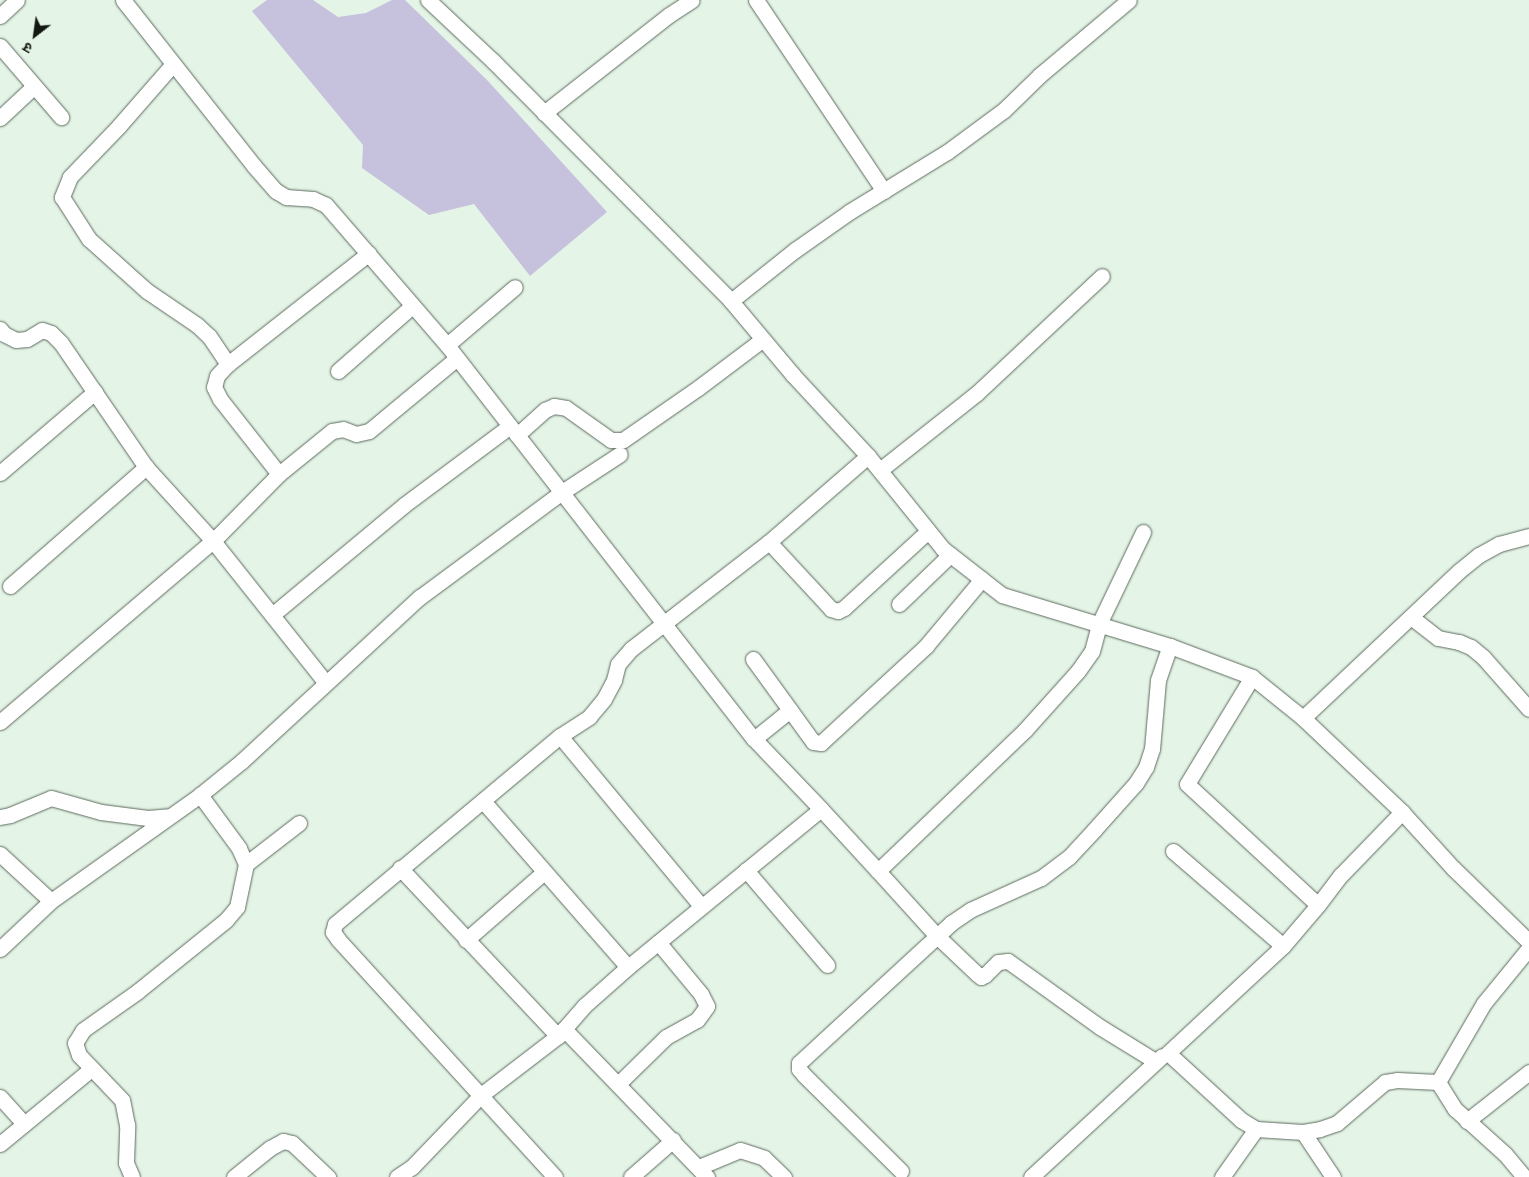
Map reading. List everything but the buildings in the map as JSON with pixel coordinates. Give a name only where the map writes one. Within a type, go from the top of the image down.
[{"type":"street","points":[[0,16],[17,0]]},
{"type":"street","points":[[123,0],[254,166],[276,191],[286,197],[313,199],[326,205],[447,345],[754,739],[937,936],[977,974],[981,977],[998,962],[1008,961],[1100,1027],[1162,1057],[1241,1120],[1256,1129],[1303,1132],[1337,1123],[1386,1082],[1398,1080],[1438,1082]]},
{"type":"street","points":[[428,0],[544,113],[730,301],[868,456],[928,531],[950,555],[1002,595],[1170,646],[1252,677],[1303,718],[1402,812],[1453,868],[1529,942]]},
{"type":"street","points":[[544,113],[669,15],[692,0]]},
{"type":"street","points":[[756,0],[884,191]]},
{"type":"street","points":[[730,301],[795,250],[947,152],[1004,110],[1040,75],[1129,0]]},
{"type":"street","points":[[0,46],[33,87],[61,117]]},
{"type":"street","points":[[173,64],[119,126],[70,177],[62,197],[89,239],[147,291],[197,325],[209,336],[228,364]]},
{"type":"street","points":[[0,118],[33,87]]},
{"type":"street","points":[[279,474],[220,398],[214,387],[217,376],[228,364],[368,253]]},
{"type":"street","points":[[880,470],[977,393],[1102,276]]},
{"type":"street","points":[[447,345],[515,287]]},
{"type":"street","points":[[338,371],[412,306]]},
{"type":"street","points":[[0,329],[4,334],[16,340],[27,339],[42,330],[52,333],[146,467],[213,541],[326,683]]},
{"type":"street","points":[[272,615],[404,505],[545,410],[554,406],[566,408],[611,440],[623,440],[698,388],[763,338]]},
{"type":"street","points":[[0,722],[213,541],[279,474],[332,430],[343,429],[356,434],[369,431],[457,358]]},
{"type":"street","points":[[0,474],[94,392]]},
{"type":"street","points":[[0,949],[51,902],[200,795],[242,761],[420,597],[562,492],[620,454]]},
{"type":"street","points":[[555,1177],[338,939],[333,932],[335,924],[560,736],[589,717],[604,699],[614,680],[618,664],[631,649],[769,542],[868,456]]},
{"type":"street","points":[[10,586],[146,467]]},
{"type":"street","points":[[769,542],[831,609],[838,611],[844,608],[928,531]]},
{"type":"street","points":[[878,871],[1025,730],[1092,651],[1099,624],[1143,532]]},
{"type":"street","points":[[1303,718],[1459,571],[1479,555],[1499,544],[1529,536]]},
{"type":"street","points":[[899,604],[950,555]]},
{"type":"street","points":[[753,659],[814,742],[821,743],[926,646],[982,579]]},
{"type":"street","points":[[1411,617],[1438,638],[1459,642],[1483,656],[1529,709]]},
{"type":"street","points":[[901,1171],[804,1075],[799,1069],[799,1063],[951,923],[970,910],[1041,878],[1055,869],[1094,830],[1136,783],[1146,767],[1152,749],[1158,680],[1170,646]]},
{"type":"street","points":[[1252,677],[1187,784],[1318,905]]},
{"type":"street","points":[[754,739],[790,710]]},
{"type":"street","points":[[560,736],[702,906]]},
{"type":"street","points":[[132,1177],[126,1164],[127,1125],[122,1100],[78,1055],[75,1043],[83,1030],[138,992],[226,920],[237,907],[246,864],[239,848],[200,795]]},
{"type":"street","points":[[0,817],[10,815],[51,798],[101,812],[148,818],[171,816]]},
{"type":"street","points":[[483,800],[628,967]]},
{"type":"street","points":[[397,1177],[417,1172],[481,1095],[561,1032],[584,1006],[628,967],[821,809]]},
{"type":"street","points":[[1031,1177],[1283,946],[1341,875],[1402,812]]},
{"type":"street","points":[[246,864],[299,823]]},
{"type":"street","points":[[1173,851],[1283,946]]},
{"type":"street","points":[[0,854],[51,902]]},
{"type":"street","points":[[400,868],[466,940],[618,1084],[703,1172],[740,1150],[764,1158],[784,1177]]},
{"type":"street","points":[[746,870],[827,965]]},
{"type":"street","points":[[466,940],[544,872]]},
{"type":"street","points":[[618,1084],[666,1037],[697,1020],[707,1006],[701,994],[658,942]]},
{"type":"street","points":[[1438,1082],[1484,1003],[1529,948]]},
{"type":"street","points":[[0,1144],[91,1069]]},
{"type":"street","points":[[1467,1121],[1529,1072]]},
{"type":"street","points":[[1438,1082],[1455,1109],[1505,1154],[1524,1177]]},
{"type":"street","points":[[0,1097],[24,1124]]},
{"type":"street","points":[[1222,1177],[1256,1129]]},
{"type":"street","points":[[1303,1132],[1333,1177]]},
{"type":"street","points":[[631,1177],[673,1140]]},
{"type":"street","points":[[234,1177],[270,1148],[283,1141],[292,1143],[328,1177]]},
{"type":"shaded area","points":[[267,0],[313,0],[338,17],[366,13],[392,0],[405,0],[487,80],[607,212],[530,276],[474,204],[429,215],[362,168],[363,145],[252,11]]}]
